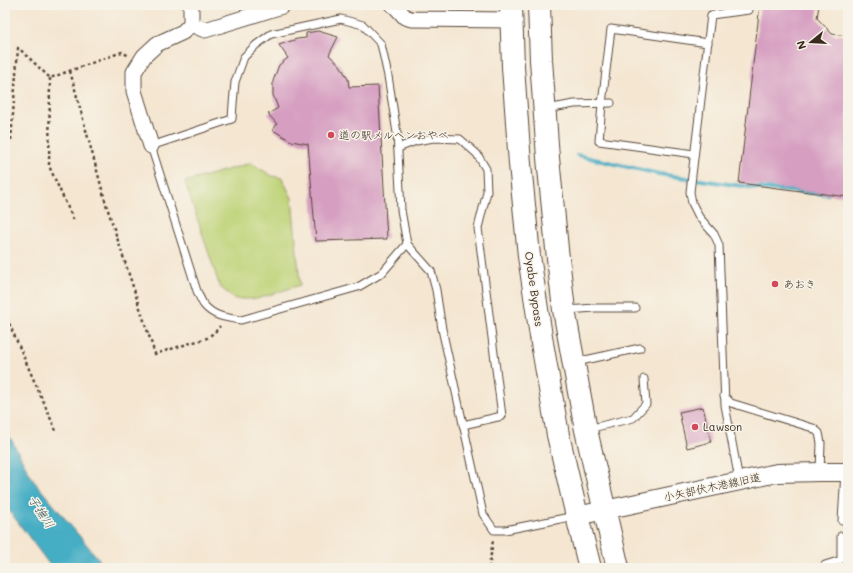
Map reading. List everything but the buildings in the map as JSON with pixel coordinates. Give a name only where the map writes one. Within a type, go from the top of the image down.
[{"type":"highway","points":[[539,5],[545,109],[557,249],[564,310],[586,430],[618,568]]},
{"type":"highway","name":"Oyabe Bypass","points":[[511,13],[514,89],[529,256],[558,435],[590,568]]},
{"type":"street","points":[[151,146],[134,90],[134,72],[144,56],[157,44],[183,32],[191,24],[191,5]]},
{"type":"street","points":[[191,24],[205,30],[283,5]]},
{"type":"street","points":[[393,5],[405,17],[412,20],[511,13]]},
{"type":"street","name":"小矢部伏木港線旧道","points":[[577,516],[777,473],[846,472]]},
{"type":"lane","points":[[739,480],[724,396],[719,245],[714,234],[700,217],[692,204],[690,192],[711,15],[749,10]]},
{"type":"lane","points":[[407,244],[382,273],[358,287],[241,320],[223,318],[204,304],[197,291],[151,146],[232,119],[236,82],[244,57],[256,45],[271,34],[341,19],[363,25],[381,44],[388,76],[397,133],[401,210],[407,244],[431,271],[436,290],[442,329],[483,514],[494,530],[505,530],[577,516]]},
{"type":"lane","points":[[694,154],[599,141],[611,29],[708,43]]},
{"type":"lane","points":[[545,109],[574,104],[611,103]]},
{"type":"lane","points":[[398,148],[416,141],[434,138],[460,139],[477,154],[486,169],[487,192],[478,228],[502,416],[463,425]]},
{"type":"lane","points":[[564,310],[635,308]]},
{"type":"lane","points":[[574,362],[640,348]]},
{"type":"lane","points":[[586,430],[633,418],[646,404],[644,379]]},
{"type":"lane","points":[[724,396],[731,403],[813,428],[819,433],[821,443],[820,472]]},
{"type":"lane","points":[[842,521],[845,509],[846,472]]},
{"type":"lane","points":[[825,565],[844,560],[841,536]]},
{"type":"path","points":[[5,71],[8,5]]},
{"type":"path","points":[[11,140],[18,48],[50,78],[49,166],[74,222]]},
{"type":"path","points":[[50,78],[122,52],[140,62]]},
{"type":"path","points":[[70,71],[106,204],[155,354],[208,338],[220,326],[223,318]]},
{"type":"path","points":[[5,300],[8,321],[56,430]]},
{"type":"path","points":[[489,568],[494,530]]},
{"type":"green space","points":[[251,163],[272,176],[282,178],[292,198],[300,285],[257,299],[235,299],[220,287],[185,182]]},
{"type":"water","name":"子撫川","points":[[5,428],[33,480],[106,568],[52,568],[5,505]]},
{"type":"waterway","points":[[577,155],[659,174],[756,188],[828,194]]},
{"type":"place","name":"道の駅メルヘンおやべ","points":[[331,135]]},
{"type":"place","name":"あおき","points":[[775,284]]},
{"type":"place","name":"Lawson","points":[[695,427]]}]
